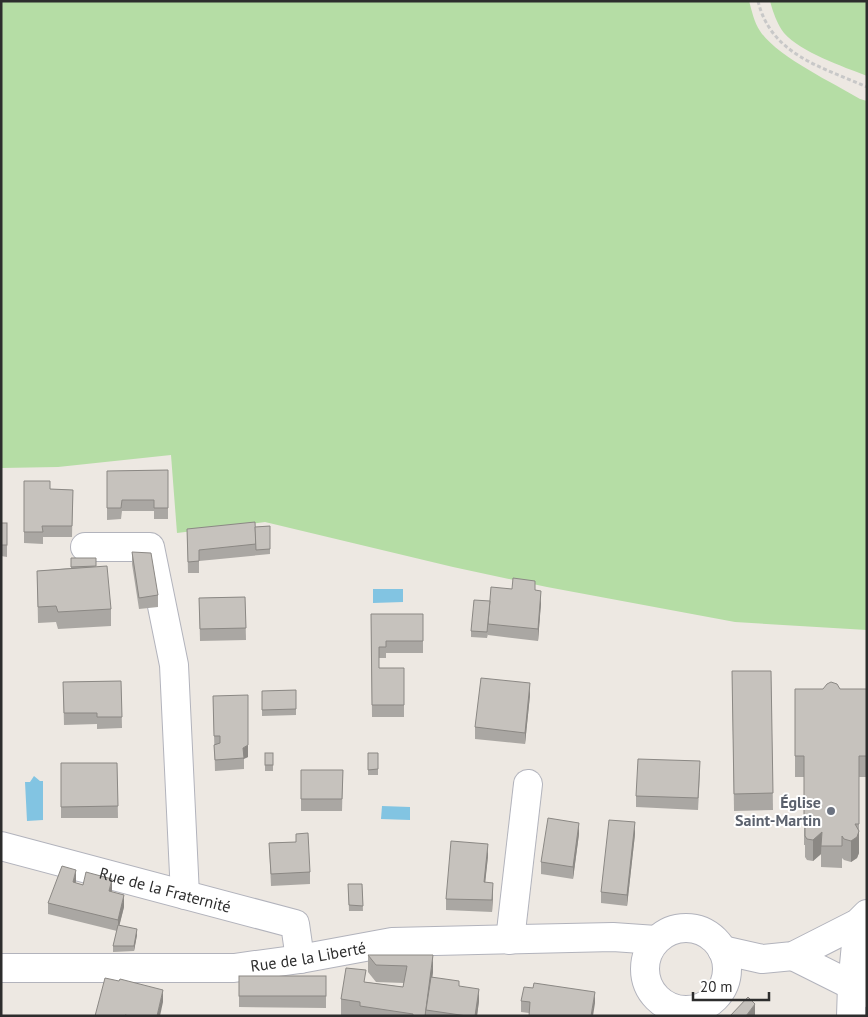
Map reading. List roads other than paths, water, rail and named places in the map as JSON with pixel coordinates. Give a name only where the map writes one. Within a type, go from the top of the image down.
[{"type":"street","points":[[85,548],[150,547],[174,664],[185,895]]},
{"type":"street","points":[[510,940],[528,784]]},
{"type":"street","name":"Rue de la Fraternité","points":[[1,846],[295,924],[300,958]]},
{"type":"street","points":[[722,950],[762,959],[793,956],[862,918]]},
{"type":"street","points":[[852,1016],[859,990],[862,918]]},
{"type":"street","points":[[727,981],[728,970],[722,950],[716,941],[707,934],[697,930],[675,929],[665,933],[656,940],[648,951],[644,964],[644,977],[649,990],[663,1009],[693,1013],[710,1003],[727,981],[762,959]]},
{"type":"street","points":[[613,937],[644,964]]},
{"type":"street","name":"Rue de la Liberté","points":[[1,968],[234,968],[392,942],[613,937],[656,940]]},
{"type":"street","points":[[793,956],[859,990]]},
{"type":"water","points":[[373,589],[403,589],[403,602],[373,603]]},
{"type":"water","points":[[34,776],[43,781],[43,820],[27,821],[25,782],[30,782]]},
{"type":"water","points":[[382,806],[410,807],[410,820],[381,819]]},
{"type":"place","name":"Église Saint-Martin","points":[[831,811]]}]
